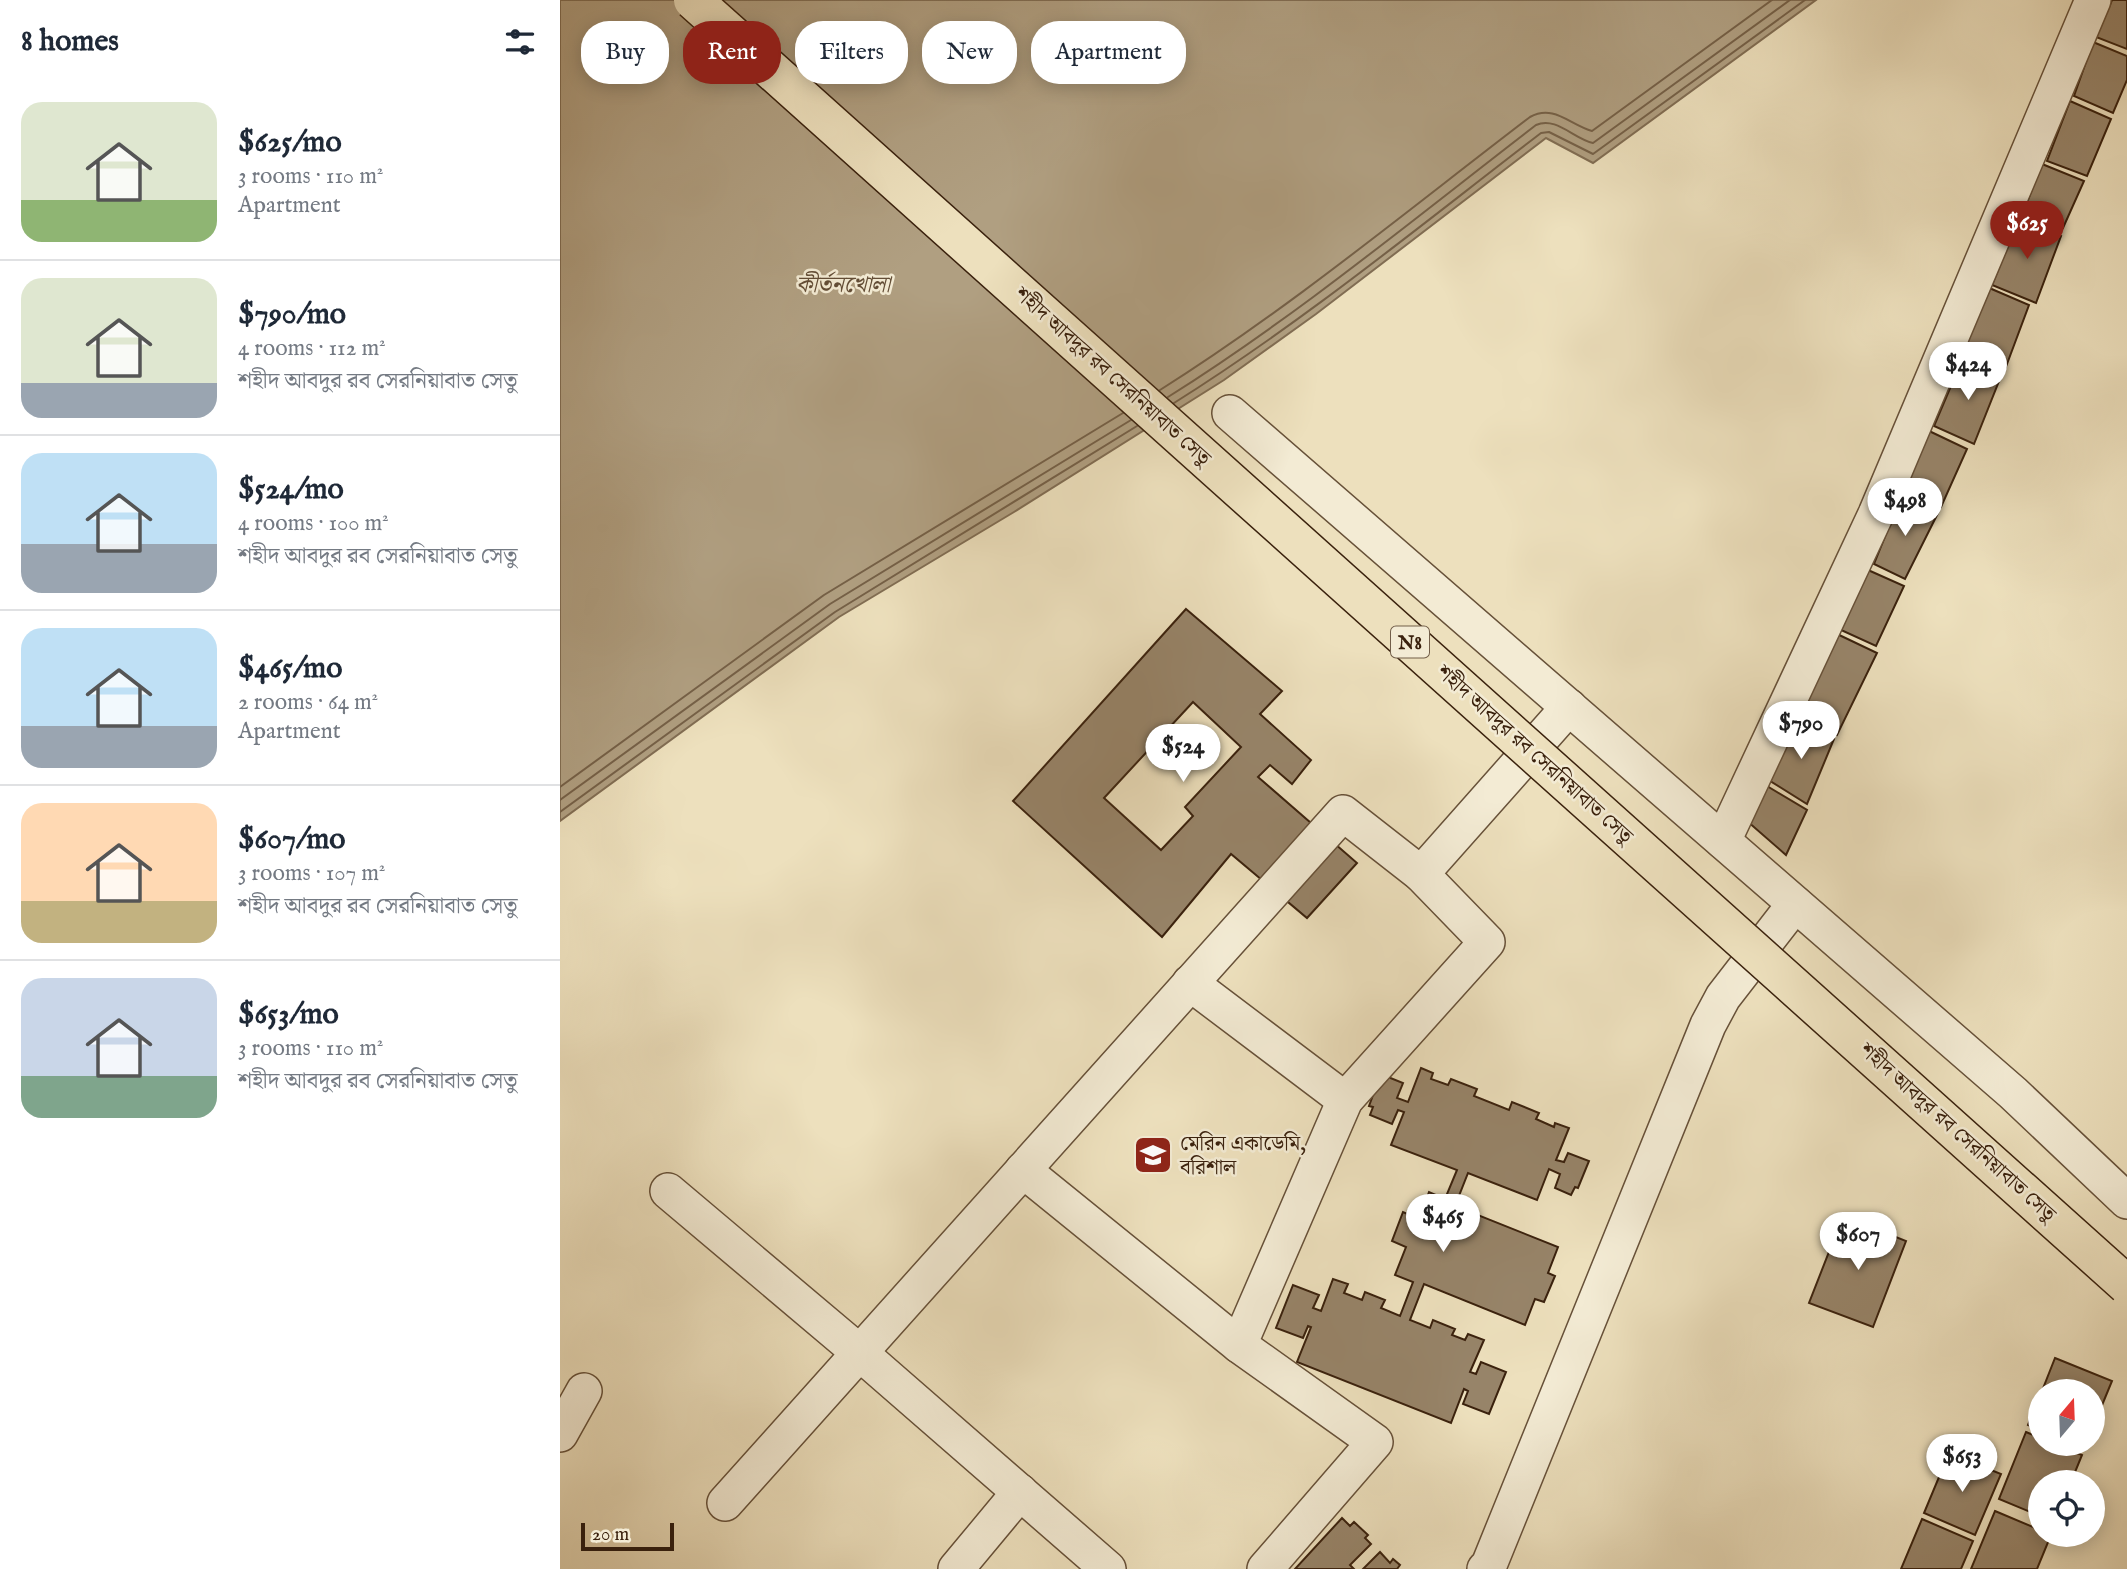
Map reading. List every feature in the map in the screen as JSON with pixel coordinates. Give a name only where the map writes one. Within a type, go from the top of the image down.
[{"type":"highway","name":"শহীদ আবদুর রব সেরনিয়াবাত সেতু","points":[[692,0],[2127,1284]]},
{"type":"street","points":[[1723,841],[1876,514],[2093,0]]},
{"type":"street","points":[[1230,413],[2013,1093],[2127,1201]]},
{"type":"street","points":[[1421,874],[1569,707]]},
{"type":"street","points":[[725,1503],[1343,813],[1421,874],[1487,942],[1345,1100],[1239,1345]]},
{"type":"street","points":[[1485,1569],[1489,1565],[1708,1025],[1723,997],[1796,904]]},
{"type":"street","points":[[1190,984],[1345,1100]]},
{"type":"street","points":[[1023,1170],[1239,1345],[1375,1442],[1265,1569]]},
{"type":"street","points":[[668,1191],[860,1353],[1108,1569]]},
{"type":"street","points":[[560,1434],[584,1391]]},
{"type":"street","points":[[956,1569],[1020,1492]]},
{"type":"water","name":"কীর্তনখোলা","points":[[560,0],[1816,0],[1593,163],[1546,138],[1316,314],[1224,380],[1014,512],[839,617],[560,821]]},
{"type":"building","points":[[2112,0],[2127,0],[2127,49],[2096,37]]},
{"type":"building","points":[[2093,42],[2127,56],[2127,80],[2113,113],[2074,96]]},
{"type":"building","points":[[2070,101],[2111,119],[2087,176],[2047,161]]},
{"type":"building","points":[[2042,164],[2084,181],[2063,228],[2023,212]]},
{"type":"building","points":[[2019,218],[2061,236],[2036,303],[1992,285]]},
{"type":"building","points":[[1987,287],[2029,305],[2004,372],[1960,354]]},
{"type":"building","points":[[1962,360],[2001,376],[1974,444],[1934,426]]},
{"type":"building","points":[[1927,430],[1967,449],[1941,507],[1902,492]]},
{"type":"building","points":[[1900,499],[1938,513],[1905,579],[1874,564]]},
{"type":"building","points":[[1868,570],[1904,586],[1876,646],[1841,630]]},
{"type":"building","points":[[1186,609],[1282,691],[1260,714],[1311,760],[1292,784],[1270,765],[1258,777],[1357,863],[1307,918],[1231,854],[1162,937],[1013,801]],"holes":[[[1193,702],[1241,747],[1185,807],[1193,816],[1161,850],[1104,798]]]},
{"type":"building","points":[[1835,633],[1877,653],[1837,735],[1796,715]]},
{"type":"building","points":[[1794,719],[1834,739],[1807,804],[1767,779]]},
{"type":"building","points":[[1762,783],[1807,810],[1786,855],[1747,821]]},
{"type":"building","points":[[1421,1068],[1433,1073],[1431,1079],[1448,1085],[1451,1079],[1477,1089],[1474,1096],[1509,1110],[1512,1102],[1539,1113],[1536,1119],[1554,1127],[1555,1123],[1569,1128],[1556,1160],[1564,1162],[1568,1153],[1589,1161],[1578,1188],[1575,1187],[1571,1195],[1555,1188],[1560,1174],[1549,1169],[1537,1200],[1468,1173],[1455,1206],[1558,1247],[1548,1273],[1555,1276],[1544,1302],[1535,1299],[1525,1325],[1424,1284],[1410,1320],[1430,1328],[1433,1320],[1455,1329],[1452,1335],[1465,1340],[1468,1334],[1484,1340],[1470,1372],[1476,1374],[1481,1362],[1506,1372],[1489,1414],[1463,1404],[1468,1391],[1464,1389],[1451,1423],[1297,1362],[1311,1327],[1308,1326],[1303,1338],[1276,1328],[1293,1285],[1319,1295],[1313,1308],[1321,1311],[1333,1279],[1348,1284],[1344,1293],[1362,1300],[1365,1292],[1385,1300],[1381,1308],[1400,1316],[1413,1282],[1395,1275],[1406,1247],[1392,1241],[1403,1212],[1419,1219],[1429,1192],[1445,1199],[1457,1170],[1391,1145],[1404,1112],[1398,1110],[1392,1124],[1370,1115],[1373,1107],[1369,1106],[1383,1075],[1403,1083],[1397,1098],[1408,1102]]},
{"type":"building","points":[[1843,1216],[1906,1241],[1873,1327],[1809,1303]]},
{"type":"building","points":[[2055,1358],[2112,1381],[2105,1398],[2105,1379],[2047,1379]]},
{"type":"building","points":[[2026,1432],[2028,1456],[2082,1456],[2076,1470],[2028,1470],[2028,1511],[1999,1499]]},
{"type":"building","points":[[1949,1453],[2001,1474],[1975,1535],[1924,1513]]},
{"type":"building","points":[[1995,1511],[2028,1525],[2028,1547],[2046,1547],[2037,1569],[1971,1569]]},
{"type":"building","points":[[1342,1518],[1350,1526],[1354,1522],[1368,1535],[1365,1538],[1371,1544],[1350,1565],[1354,1569],[1295,1569]]},
{"type":"building","points":[[1922,1519],[1973,1541],[1961,1569],[1901,1569]]},
{"type":"building","points":[[1380,1552],[1390,1563],[1393,1559],[1400,1565],[1397,1569],[1363,1569]]},
{"type":"place","name":"মেরিন একাডেমি, বরিশাল","points":[[1153,1155]]}]
